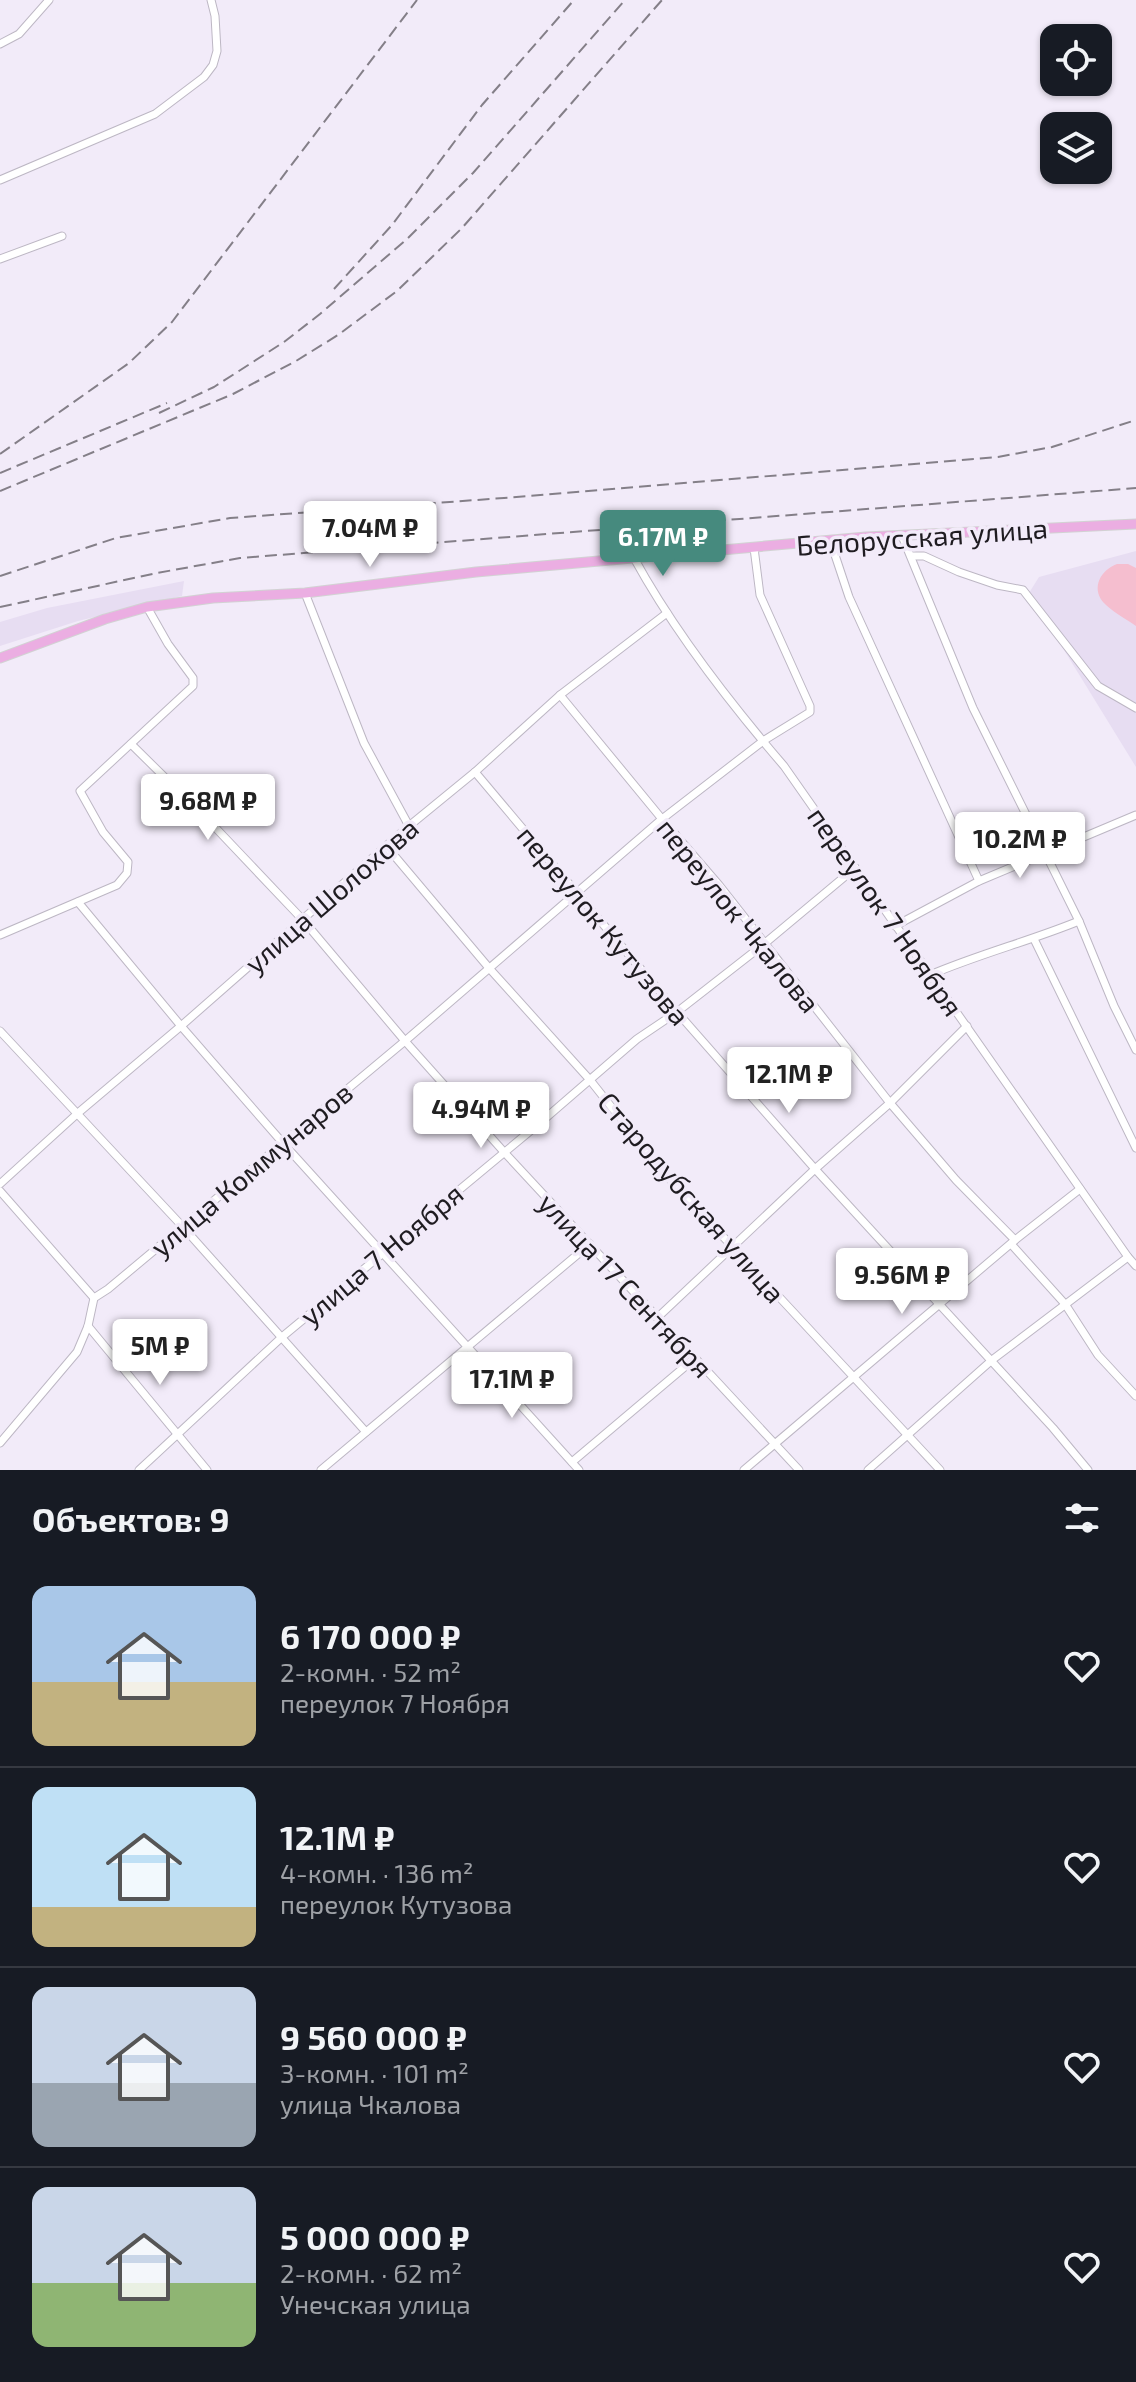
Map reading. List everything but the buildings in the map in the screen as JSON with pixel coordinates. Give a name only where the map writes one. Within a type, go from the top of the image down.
[{"type":"main road","name":"Белорусская улица","points":[[0,658],[105,619],[147,607],[213,598],[305,593],[476,572],[830,540],[1136,524]]},
{"type":"street","points":[[0,44],[19,34],[49,0]]},
{"type":"street","points":[[0,180],[155,114],[204,77],[213,65],[217,51],[211,0]]},
{"type":"street","points":[[0,259],[62,236]]},
{"type":"street","points":[[902,536],[973,708],[1079,921],[1136,1050]]},
{"type":"street","points":[[830,540],[849,597],[979,881]]},
{"type":"street","name":"улица Коммунаров","points":[[94,1298],[405,1041],[662,819],[763,741],[808,714],[810,709],[760,595],[754,548]]},
{"type":"street","points":[[911,556],[924,556],[959,572],[1023,590],[1098,686],[1136,708]]},
{"type":"street","name":"переулок 7 Ноября","points":[[634,558],[667,613],[743,718],[784,766],[1133,1261]]},
{"type":"street","points":[[305,593],[364,743],[409,826]]},
{"type":"street","points":[[0,935],[117,885],[127,873],[128,862],[103,832],[80,791],[193,686],[193,678],[168,644],[147,607]]},
{"type":"street","name":"улица Шолохова","points":[[0,1184],[560,695],[667,613]]},
{"type":"street","name":"переулок Чкалова","points":[[560,695],[719,885],[890,1103],[1013,1242],[1065,1304],[1098,1355],[1136,1396]]},
{"type":"street","name":"улица 17 Сентября","points":[[131,744],[303,920],[504,1152],[799,1470]]},
{"type":"street","name":"переулок Кутузова","points":[[475,772],[677,1012],[1088,1470]]},
{"type":"street","points":[[895,926],[979,881],[1136,815]]},
{"type":"street","name":"Стародубская улица","points":[[387,847],[489,968],[590,1080],[663,1172],[940,1470]]},
{"type":"street","name":"улица 7 Ноября","points":[[139,1470],[282,1337],[637,1039],[764,944],[855,868]]},
{"type":"street","points":[[78,902],[282,1142],[579,1470]]},
{"type":"street","points":[[930,975],[1079,921]]},
{"type":"street","points":[[1034,939],[1136,1148]]},
{"type":"street","points":[[657,1318],[890,1103],[967,1026]]},
{"type":"street","points":[[0,1031],[183,1227],[366,1432]]},
{"type":"street","points":[[744,1470],[938,1304],[1080,1189]]},
{"type":"street","points":[[0,1191],[94,1298],[88,1326],[77,1352],[0,1443]]},
{"type":"street","points":[[321,1470],[590,1244]]},
{"type":"street","points":[[868,1470],[992,1360],[1065,1304],[1133,1261]]},
{"type":"street","points":[[88,1326],[207,1470]]},
{"type":"street","points":[[572,1462],[694,1359]]},
{"type":"shaded area","points":[[1136,551],[1136,767],[1029,593],[1039,577]]},
{"type":"shaded area","points":[[1117,564],[1136,568],[1136,626],[1110,609],[1098,591],[1102,575]]},
{"type":"shaded area","points":[[184,581],[182,596],[78,621],[0,646],[0,622],[47,608]]},
{"type":"railway","points":[[0,454],[129,363],[172,322],[417,0]]},
{"type":"railway","points":[[334,289],[392,225],[482,105],[574,0]]},
{"type":"railway","points":[[159,413],[214,387],[284,342],[407,239],[473,173],[625,0]]},
{"type":"railway","points":[[0,491],[233,394],[338,335],[397,291],[462,228],[662,0]]},
{"type":"railway","points":[[0,473],[167,403]]},
{"type":"railway","points":[[0,576],[116,538],[230,518],[998,457],[1052,447],[1136,420]]},
{"type":"railway","points":[[0,607],[240,558],[1136,488]]}]
